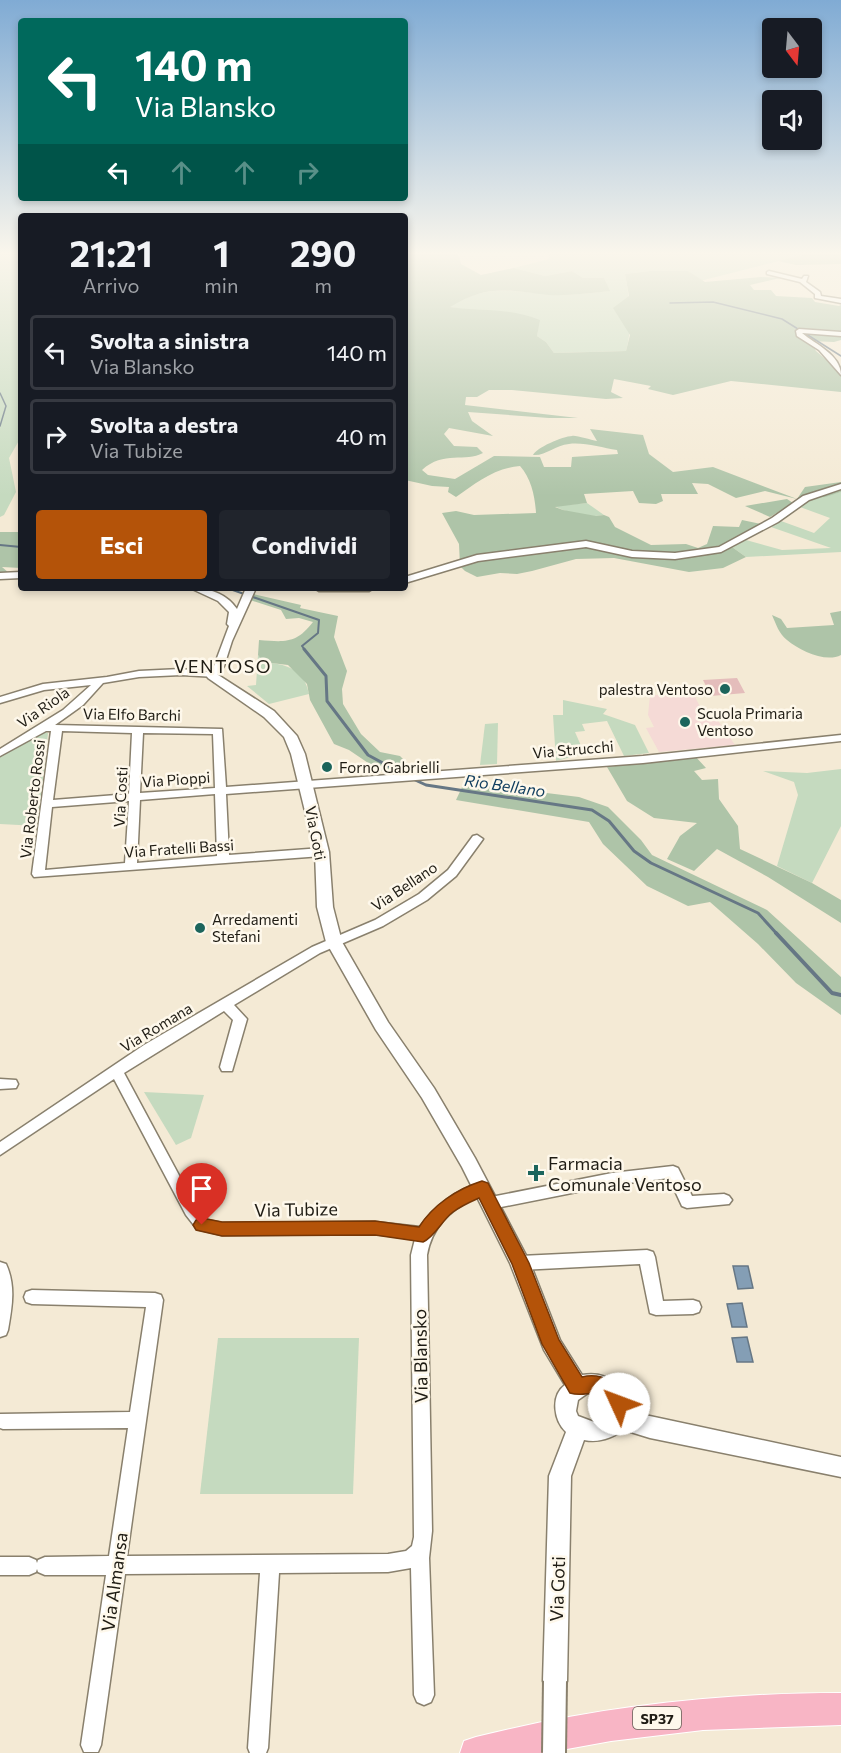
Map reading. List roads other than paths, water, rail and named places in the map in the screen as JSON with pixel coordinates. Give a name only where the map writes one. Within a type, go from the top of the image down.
[{"type":"main road","name":"SP37","points":[[476,1753],[566,1731],[681,1715],[773,1709],[841,1709]]},
{"type":"street","points":[[799,333],[821,349],[841,372]]},
{"type":"street","points":[[408,579],[477,558],[586,544],[632,554],[675,556],[721,549],[775,520],[806,498],[841,486]]},
{"type":"street","points":[[0,576],[18,575]]},
{"type":"street","points":[[203,591],[214,595],[232,608],[233,628]]},
{"type":"street","points":[[0,700],[43,687],[150,673],[212,675],[219,666],[249,593]]},
{"type":"street","name":"Via Goti","points":[[212,675],[262,708],[287,731],[298,754],[322,852],[325,907],[334,942],[382,1026],[433,1101],[487,1196],[520,1263],[551,1344],[577,1386]]},
{"type":"street","name":"Via Riola","points":[[0,753],[51,728],[100,681]]},
{"type":"street","name":"Via Elfo Barchi","points":[[51,728],[218,731],[221,790]]},
{"type":"street","name":"Via Roberto Rossi","points":[[38,874],[48,804],[51,728]]},
{"type":"street","name":"Via Costi","points":[[131,867],[138,729]]},
{"type":"street","name":"Via Strucchi","points":[[306,784],[744,750],[841,738]]},
{"type":"street","name":"Via Pioppi","points":[[48,804],[306,784]]},
{"type":"street","points":[[221,790],[224,860]]},
{"type":"street","name":"Via Bellano","points":[[334,942],[379,923],[434,889],[452,873],[477,840]]},
{"type":"street","name":"Via Fratelli Bassi","points":[[38,874],[322,852]]},
{"type":"street","name":"Via Romana","points":[[0,1149],[149,1049],[316,950],[334,942]]},
{"type":"street","points":[[226,1005],[240,1020],[227,1067]]},
{"type":"street","name":"Via Tubize","points":[[116,1070],[166,1167],[191,1211],[202,1225],[222,1229],[375,1228],[423,1234]]},
{"type":"street","points":[[423,1234],[432,1220],[446,1207],[487,1196],[673,1172],[687,1202],[724,1200]]},
{"type":"street","name":"Via Blansko","points":[[423,1234],[419,1255],[418,1283],[423,1540],[418,1553],[421,1570],[424,1695]]},
{"type":"street","points":[[520,1263],[647,1257],[656,1308],[693,1307]]},
{"type":"street","points":[[0,1269],[6,1297],[0,1330]]},
{"type":"street","name":"Via Almansa","points":[[32,1297],[155,1300],[91,1745]]},
{"type":"street","points":[[591,1383],[611,1392],[619,1404],[618,1418],[610,1429],[603,1432],[587,1432],[579,1429],[569,1419],[565,1407],[568,1395],[577,1386],[591,1383]]},
{"type":"street","points":[[618,1418],[650,1428],[841,1467]]},
{"type":"street","points":[[3,1421],[138,1420]]},
{"type":"street","name":"Via Goti","points":[[554,1753],[561,1476],[572,1442],[579,1429]]},
{"type":"street","points":[[0,1566],[388,1563],[410,1559],[418,1553]]},
{"type":"street","points":[[258,1748],[270,1564]]},
{"type":"water","points":[[733,1266],[748,1266],[753,1288],[738,1289]]},
{"type":"water","points":[[742,1303],[747,1327],[732,1327],[727,1304]]},
{"type":"water","points":[[747,1337],[753,1362],[737,1362],[732,1338]]},
{"type":"waterway","points":[[804,333],[841,356]]},
{"type":"waterway","name":"Rio Bellano","points":[[0,393],[6,406],[0,426]]},
{"type":"waterway","name":"Rio Bellano","points":[[0,545],[18,547]]},
{"type":"waterway","name":"Rio Bellano","points":[[236,591],[319,620],[318,633],[302,646],[305,650]]},
{"type":"waterway","name":"Rio Bellano","points":[[304,649],[326,676],[327,701],[368,755],[405,775]]},
{"type":"waterway","name":"Rio Bellano","points":[[413,779],[426,785],[592,810],[609,821],[634,851],[651,863],[758,913],[777,934]]},
{"type":"waterway","name":"Rio Bellano","points":[[776,933],[832,993],[841,995]]},
{"type":"place","name":"palestra Ventoso","points":[[725,689]]},
{"type":"place","name":"Scuola Primaria Ventoso","points":[[685,722]]},
{"type":"place","name":"Forno Gabrielli","points":[[327,767]]},
{"type":"place","name":"Arredamenti Stefani","points":[[200,928]]},
{"type":"place","name":"Farmacia Comunale Ventoso","points":[[536,1173]]},
{"type":"district","name":"VENTOSO","points":[[223,666]]}]
